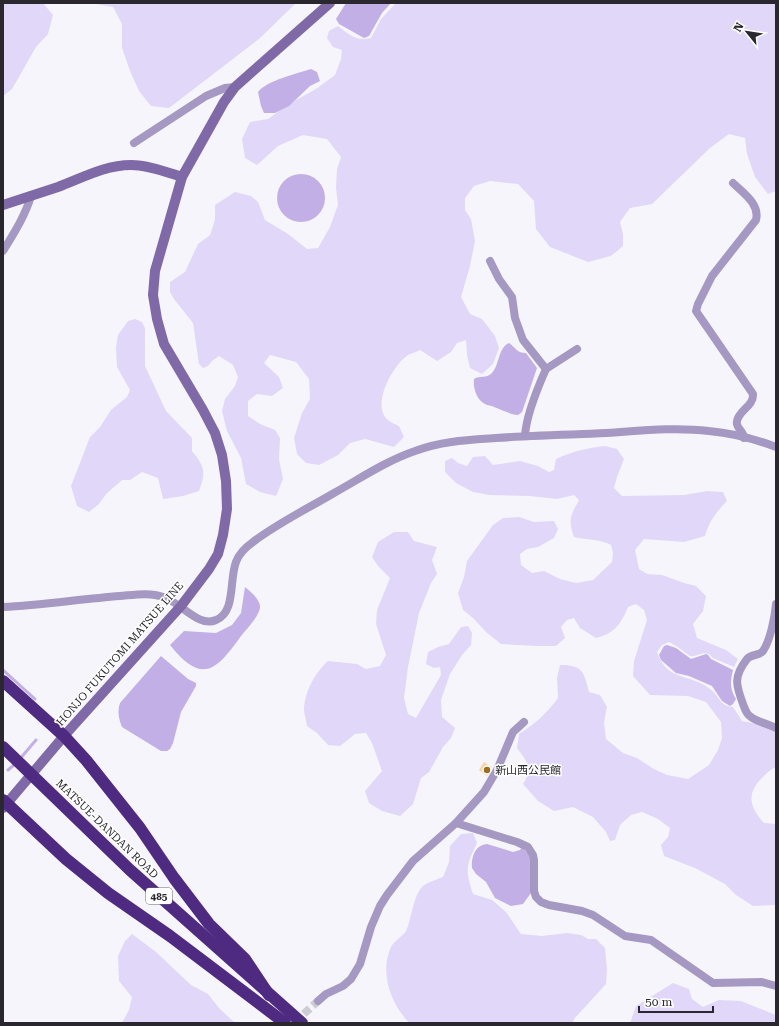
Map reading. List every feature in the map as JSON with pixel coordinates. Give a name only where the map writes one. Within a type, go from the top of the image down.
[{"type":"highway","points":[[3,681],[64,736],[86,760],[140,828],[174,878],[209,924],[245,959],[269,995]]},
{"type":"highway","name":"MATSUE-DANDAN ROAD","points":[[3,747],[130,870],[302,1023]]},
{"type":"highway","points":[[4,804],[66,859],[108,893],[170,936],[285,1023]]},
{"type":"main road","name":"HONJO FUKUTOMI MATSUE LINE","points":[[4,804],[181,606],[209,569],[218,554],[228,509],[222,455],[215,433],[203,410],[164,344],[157,319],[154,295],[155,271],[182,177],[224,102],[235,87],[330,3]]},
{"type":"main road","points":[[3,205],[112,167],[132,165],[156,169],[182,177]]},
{"type":"street","points":[[134,143],[206,96],[225,88],[235,87]]},
{"type":"street","points":[[733,183],[754,204],[757,211],[756,220],[712,276],[696,311],[753,394],[752,401],[737,421],[737,426],[744,435],[744,438]]},
{"type":"street","points":[[3,250],[20,223],[31,196]]},
{"type":"street","points":[[490,261],[498,279],[512,297],[515,318],[523,340],[546,369]]},
{"type":"street","points":[[525,436],[526,426],[541,379],[546,369],[577,349]]},
{"type":"street","points":[[3,607],[87,598],[144,595],[163,596],[181,606],[198,620],[208,622],[216,620],[223,616],[228,609],[231,598],[231,580],[236,560],[244,548],[270,529],[392,460],[416,450],[448,442],[471,439],[667,429],[709,431],[744,438],[776,447]]},
{"type":"street","points":[[776,604],[775,615],[766,644],[760,653],[748,657],[740,669],[736,687],[747,714],[757,721],[776,728]]},
{"type":"street","points":[[318,1001],[326,994],[343,986],[351,979],[360,964],[371,927],[380,906],[387,895],[413,861],[456,823],[484,792],[496,770],[512,732],[524,722]]},
{"type":"street","points":[[456,823],[517,842],[528,847],[534,860],[534,891],[536,897],[541,902],[548,905],[582,910],[625,936],[651,940],[713,983],[762,982],[776,986]]},
{"type":"shaded area","points":[[3,3],[43,3],[53,15],[48,34],[36,47],[12,89],[3,96]]},
{"type":"shaded area","points":[[90,3],[296,3],[259,39],[169,108],[151,106],[139,91],[122,48],[122,24],[113,7]]},
{"type":"shaded area","points":[[346,3],[391,3],[382,13],[369,36],[364,38],[339,24],[336,19]]},
{"type":"shaded area","points":[[396,3],[776,3],[776,191],[768,194],[755,177],[747,154],[745,138],[729,134],[710,148],[652,204],[630,208],[620,222],[623,234],[623,246],[611,256],[588,262],[550,247],[536,229],[534,201],[518,184],[490,181],[474,186],[465,198],[465,210],[471,219],[475,241],[470,266],[461,297],[470,314],[482,319],[495,336],[499,348],[493,364],[482,374],[470,368],[466,340],[457,343],[451,352],[437,361],[420,350],[408,355],[397,366],[386,384],[382,403],[382,411],[386,418],[390,422],[399,426],[404,437],[394,447],[365,439],[350,443],[338,455],[319,465],[306,463],[297,454],[294,438],[302,413],[310,399],[309,379],[296,362],[270,355],[264,363],[279,377],[283,388],[272,396],[257,394],[248,401],[248,416],[260,424],[275,430],[280,438],[279,459],[283,479],[276,496],[260,492],[246,484],[241,458],[227,431],[222,411],[225,399],[235,386],[238,377],[233,365],[219,356],[208,366],[203,368],[199,364],[193,323],[170,292],[170,282],[185,272],[198,244],[210,235],[215,220],[215,205],[235,192],[251,196],[258,202],[265,220],[288,234],[307,249],[318,248],[330,227],[338,205],[336,188],[337,169],[341,157],[327,139],[303,135],[278,146],[257,165],[245,158],[242,139],[250,122],[268,119],[289,104],[316,89],[335,75],[341,59],[342,50],[333,47],[327,38],[329,31],[338,26],[357,38],[371,38],[381,19]]},
{"type":"shaded area","points":[[311,69],[317,72],[320,81],[310,86],[289,106],[275,113],[264,113],[258,92],[262,88],[283,78]]},
{"type":"shaded area","points":[[301,174],[310,176],[318,181],[323,189],[325,198],[323,207],[318,215],[310,220],[301,222],[292,220],[284,215],[279,207],[277,198],[279,189],[284,181],[292,176]]},
{"type":"shaded area","points":[[135,319],[142,322],[145,328],[145,366],[166,411],[192,438],[192,451],[202,466],[203,479],[199,491],[183,496],[163,499],[158,478],[142,472],[130,480],[122,480],[106,494],[99,504],[89,512],[77,506],[71,486],[90,437],[100,427],[111,410],[127,397],[130,390],[117,367],[116,348],[118,335],[128,321]]},
{"type":"shaded area","points":[[509,343],[519,351],[526,353],[537,368],[522,412],[518,415],[486,405],[479,400],[474,386],[474,379],[488,376],[492,373],[501,352],[505,345]]},
{"type":"shaded area","points":[[605,446],[617,449],[624,459],[614,488],[622,496],[684,495],[707,491],[723,492],[727,501],[713,517],[705,536],[684,542],[644,539],[635,550],[639,569],[647,574],[662,575],[696,586],[706,596],[703,611],[693,624],[697,638],[726,650],[738,659],[734,667],[713,658],[709,654],[704,653],[690,656],[669,642],[662,645],[657,652],[661,662],[673,673],[702,684],[710,689],[722,703],[733,707],[742,721],[762,725],[776,731],[776,767],[758,783],[752,794],[752,800],[755,811],[764,823],[776,824],[776,905],[753,906],[736,895],[725,884],[695,868],[664,856],[661,845],[668,837],[670,828],[658,819],[642,812],[631,815],[620,825],[615,840],[610,841],[606,832],[593,817],[573,807],[554,811],[538,801],[523,784],[528,773],[528,765],[517,748],[519,734],[550,709],[558,698],[557,678],[560,665],[574,666],[578,668],[586,679],[589,692],[600,695],[607,707],[604,722],[606,739],[623,753],[637,758],[667,775],[688,779],[709,765],[718,750],[722,738],[721,722],[706,702],[688,696],[650,695],[633,676],[634,661],[647,620],[644,610],[636,604],[628,607],[620,623],[613,630],[596,638],[580,628],[574,618],[567,620],[561,627],[565,638],[556,646],[501,644],[463,610],[458,593],[464,577],[467,561],[493,525],[503,518],[519,517],[534,522],[554,521],[558,529],[554,538],[538,547],[527,549],[520,554],[521,565],[532,573],[544,571],[560,579],[576,583],[593,580],[612,562],[613,553],[611,545],[607,543],[574,537],[571,526],[571,518],[579,500],[574,495],[557,499],[530,496],[489,495],[473,492],[456,483],[445,472],[445,461],[452,458],[458,463],[467,466],[473,457],[485,456],[493,465],[520,461],[538,466],[549,472],[554,470],[556,459],[580,450]]},
{"type":"shaded area","points":[[394,532],[408,532],[414,541],[437,547],[432,560],[437,574],[431,583],[419,613],[408,667],[404,698],[408,714],[416,718],[441,675],[440,667],[434,668],[426,664],[428,652],[449,644],[461,627],[468,626],[472,633],[471,645],[462,655],[450,674],[441,700],[442,717],[455,728],[451,738],[443,747],[429,772],[421,778],[413,804],[400,816],[382,811],[369,803],[365,791],[382,771],[372,743],[366,733],[355,734],[340,746],[328,745],[317,733],[307,726],[304,711],[304,704],[311,683],[328,661],[357,664],[366,669],[380,666],[386,655],[376,624],[377,610],[390,578],[378,566],[372,557],[378,542]]},
{"type":"shaded area","points":[[245,587],[259,602],[259,612],[224,658],[216,665],[208,669],[200,669],[181,658],[170,645],[184,631],[216,633],[232,625],[241,613]]},
{"type":"shaded area","points":[[667,645],[676,648],[691,659],[706,654],[711,659],[733,670],[731,685],[736,699],[733,704],[730,706],[722,701],[712,686],[689,676],[676,673],[661,660],[659,655],[664,646]]},
{"type":"shaded area","points":[[161,656],[188,679],[196,683],[196,686],[181,712],[173,743],[167,751],[161,751],[122,727],[119,718],[120,703]]},
{"type":"shaded area","points":[[473,833],[477,843],[469,863],[468,873],[473,894],[492,900],[506,912],[521,934],[542,936],[567,933],[581,935],[588,939],[596,939],[605,948],[607,970],[606,984],[574,1019],[573,1023],[409,1023],[392,997],[386,967],[391,947],[406,931],[418,893],[428,883],[443,877],[449,862],[450,846],[461,834]]},
{"type":"shaded area","points":[[487,844],[513,852],[520,850],[522,847],[531,857],[531,893],[523,904],[511,906],[495,898],[486,882],[476,874],[472,868],[472,860],[475,852],[479,847]]},
{"type":"shaded area","points":[[132,934],[156,952],[191,985],[208,994],[219,1008],[235,1023],[122,1023],[129,1010],[132,997],[119,981],[118,956],[125,941]]},
{"type":"shaded area","points":[[673,983],[689,989],[692,999],[703,1007],[719,1000],[741,1001],[776,1015],[776,1023],[630,1023],[636,1006]]},
{"type":"building","name":"新山西公民館","points":[[484,762],[492,768],[487,776],[479,770]]},
{"type":"waterway","points":[[3,670],[35,699]]},
{"type":"waterway","points":[[19,760],[36,740]]},
{"type":"waterway","points":[[8,770],[15,764]]},
{"type":"tunnel","points":[[295,1022],[318,1001]]},
{"type":"place","name":"新山西公民館","points":[[487,770]]}]
